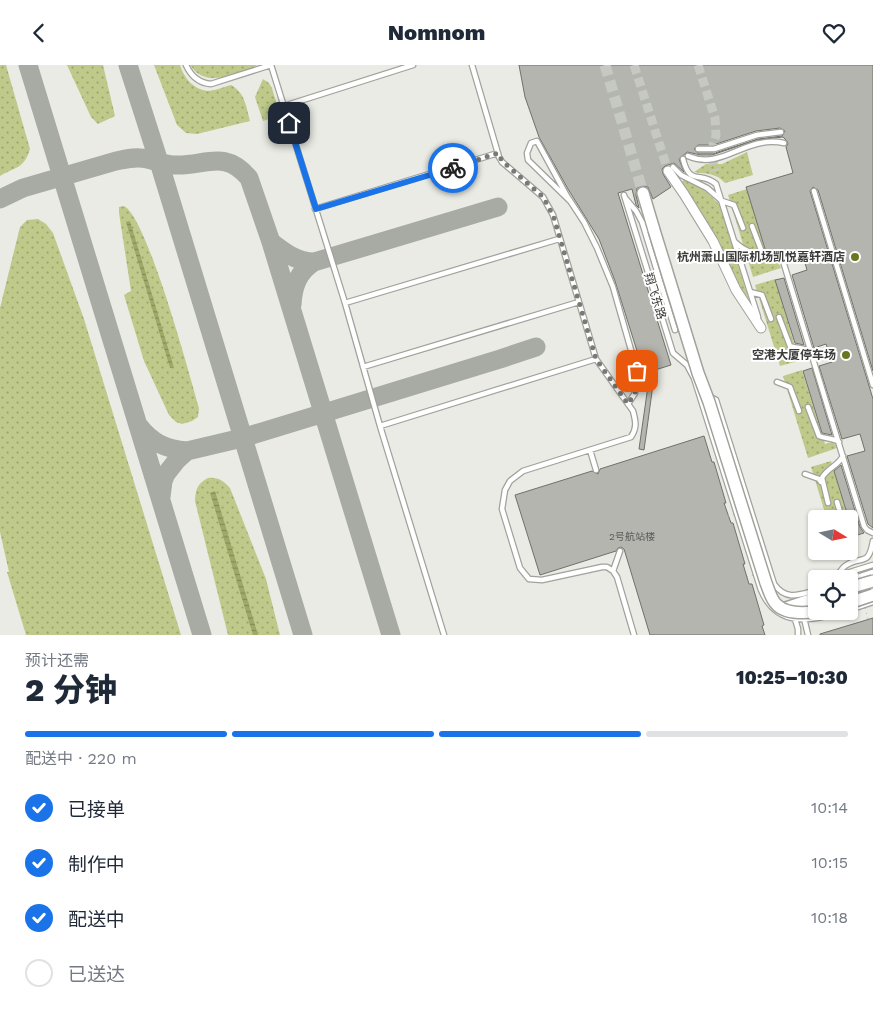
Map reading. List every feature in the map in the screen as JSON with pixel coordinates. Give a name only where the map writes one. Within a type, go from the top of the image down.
[{"type":"main road","points":[[643,193],[766,583],[777,605],[783,609],[808,612]]},
{"type":"main road","points":[[858,593],[873,581]]},
{"type":"main road","points":[[858,597],[873,595]]},
{"type":"main road","points":[[783,609],[808,601]]},
{"type":"street","points":[[670,169],[713,241],[736,290],[761,328]]},
{"type":"lane","points":[[186,65],[197,80],[211,84],[271,65],[345,303],[380,426],[444,635]]},
{"type":"lane","points":[[284,106],[413,65]]},
{"type":"lane","points":[[472,65],[498,153],[502,161],[543,197],[553,215],[596,359],[633,411],[636,422],[635,431],[631,437],[523,471],[516,475],[505,490],[502,509],[520,568],[529,579],[542,580],[594,568],[607,567],[613,571],[620,587],[634,635]]},
{"type":"lane","points":[[698,149],[714,149],[757,135],[781,132]]},
{"type":"lane","points":[[571,202],[528,160],[527,153],[531,143],[537,141],[584,222],[613,287],[637,371],[635,393],[628,404]]},
{"type":"lane","points":[[761,328],[716,184],[712,180],[693,177],[688,173],[686,157],[708,160],[726,156],[746,146],[758,143],[770,141],[784,143]]},
{"type":"lane","points":[[316,209],[498,153]]},
{"type":"lane","points":[[670,169],[707,187],[722,201],[734,205],[743,228]]},
{"type":"lane","points":[[812,193],[873,385]]},
{"type":"lane","name":"翔飞东路","points":[[675,330],[642,222],[625,197],[673,353],[691,371],[698,391],[760,590],[774,611],[795,619]]},
{"type":"lane","points":[[752,225],[763,255]]},
{"type":"lane","points":[[345,303],[560,239]]},
{"type":"lane","points":[[735,242],[742,249],[769,257],[777,257],[783,261],[864,526],[873,533]]},
{"type":"lane","points":[[750,292],[762,295],[771,319]]},
{"type":"lane","points":[[363,367],[579,302]]},
{"type":"lane","points":[[779,317],[790,346],[805,348],[810,352]]},
{"type":"lane","points":[[380,426],[596,359]]},
{"type":"lane","points":[[777,382],[790,387],[799,411]]},
{"type":"lane","points":[[698,391],[716,400],[774,584],[780,592],[788,595],[808,592]]},
{"type":"lane","points":[[808,407],[819,437],[834,439],[839,443]]},
{"type":"lane","points":[[590,450],[596,470]]},
{"type":"lane","points":[[828,503],[822,478],[825,473],[840,463],[843,456]]},
{"type":"lane","points":[[806,474],[819,479],[823,485]]},
{"type":"lane","points":[[837,502],[839,510]]},
{"type":"lane","points":[[842,570],[846,565],[868,557],[871,553],[873,541]]},
{"type":"lane","points":[[613,571],[620,551]]},
{"type":"lane","points":[[846,565],[847,570]]},
{"type":"lane","points":[[857,570],[873,565]]},
{"type":"lane","points":[[858,576],[873,572]]},
{"type":"lane","points":[[858,595],[873,590]]},
{"type":"lane","points":[[858,599],[873,602]]},
{"type":"lane","points":[[804,618],[808,615]]},
{"type":"lane","points":[[804,618],[808,635]]},
{"type":"lane","points":[[798,635],[795,619],[808,618]]},
{"type":"path","points":[[863,143],[873,171]]},
{"type":"path","points":[[866,167],[873,165]]},
{"type":"path","points":[[865,243],[873,240]]},
{"type":"shaded area","points":[[0,65],[6,65],[30,149],[28,156],[22,164],[0,176]]},
{"type":"shaded area","points":[[67,65],[103,65],[115,116],[98,124],[91,117]]},
{"type":"shaded area","points":[[154,65],[180,65],[190,82],[202,90],[213,90],[231,85],[242,96],[250,121],[197,134],[186,133],[177,125]]},
{"type":"shaded area","points":[[190,65],[257,65],[231,75],[212,78],[200,75]]},
{"type":"shaded area","points":[[263,79],[272,88],[280,115],[263,121],[255,97]]},
{"type":"shaded area","points":[[747,152],[753,175],[725,183],[715,176],[694,172],[706,164],[722,164]]},
{"type":"shaded area","points":[[684,180],[703,189],[720,205],[750,304],[681,182]]},
{"type":"shaded area","points":[[747,189],[769,263],[776,261],[781,268],[753,277],[728,195]]},
{"type":"shaded area","points":[[124,206],[133,217],[144,238],[155,266],[167,299],[199,408],[198,417],[182,424],[176,422],[169,415],[144,361],[124,295],[131,291],[119,213],[119,207]]},
{"type":"shaded area","points":[[38,219],[46,224],[53,233],[84,319],[181,635],[26,635],[7,572],[9,572],[0,532],[0,308],[20,227],[27,220]]},
{"type":"shaded area","points":[[130,221],[174,368],[170,368],[126,222]]},
{"type":"shaded area","points":[[775,279],[797,353],[804,352],[809,358],[780,366],[755,285]]},
{"type":"shaded area","points":[[802,370],[825,444],[832,442],[837,448],[808,458],[783,376]]},
{"type":"shaded area","points":[[831,461],[845,510],[824,510],[811,467]]},
{"type":"shaded area","points":[[208,478],[220,480],[230,488],[266,579],[280,635],[228,635],[195,501],[198,487],[201,482]]},
{"type":"shaded area","points":[[215,491],[258,635],[253,635],[210,493]]},
{"type":"building","points":[[519,65],[873,65],[873,371],[818,190],[813,187],[810,191],[873,399],[873,528],[868,524],[847,456],[865,451],[860,434],[842,439],[819,366],[832,362],[826,344],[814,348],[792,275],[807,270],[802,253],[786,258],[778,254],[766,252],[746,187],[793,173],[786,147],[787,141],[783,137],[756,140],[712,155],[687,152],[679,159],[684,172],[674,163],[662,169],[671,187],[653,199],[648,187],[641,186],[637,188],[636,195],[639,208],[636,205],[632,189],[618,193],[671,365],[655,370],[644,450],[639,449],[650,372],[644,373],[615,281],[599,239],[539,137],[525,97]],"holes":[[[780,128],[785,131],[782,136],[758,139],[715,153],[698,153],[694,149],[698,145],[713,145],[756,131]]]},
{"type":"building","points":[[784,278],[804,345],[795,343],[775,280]]},
{"type":"building","points":[[812,368],[832,435],[822,433],[803,371]]},
{"type":"building","points":[[704,436],[712,462],[714,462],[726,503],[724,503],[731,523],[733,523],[749,584],[752,584],[764,625],[762,626],[765,635],[650,635],[624,549],[621,547],[616,551],[540,575],[515,495],[592,471],[598,474],[600,469]]},
{"type":"building","points":[[841,465],[855,510],[846,510],[834,471]]},
{"type":"building","points":[[858,520],[860,527],[864,533],[858,535]]},
{"type":"building","points":[[873,618],[873,635],[820,635],[820,634]]},
{"type":"taxiway","points":[[28,65],[202,635]]},
{"type":"taxiway","points":[[128,65],[303,635]]},
{"type":"taxiway","points":[[0,199],[23,188],[116,161],[135,158],[174,165],[222,161],[240,169],[249,178],[271,242],[391,635]]},
{"type":"taxiway","points":[[271,242],[296,258],[314,262],[498,207]]},
{"type":"taxiway","points":[[292,305],[297,280],[304,270],[314,262]]},
{"type":"taxiway","points":[[161,497],[166,474],[187,451],[242,438],[536,347]]},
{"type":"taxiway","points":[[139,426],[154,441],[172,449],[187,451]]},
{"type":"tunnel","points":[[605,65],[643,193]]},
{"type":"tunnel","points":[[634,65],[668,171]]},
{"type":"tunnel","points":[[698,65],[715,118],[716,135],[711,153],[715,171]]},
{"type":"way so far","points":[[453,168],[498,153],[502,161],[543,197],[553,215],[596,359],[600,362],[628,404],[635,393],[637,371]]},
{"type":"place","name":"杭州萧山国际机场凯悦嘉轩酒店","points":[[855,257]]},
{"type":"place","name":"空港大厦停车场","points":[[846,355]]},
{"type":"route","points":[[289,123],[316,209],[453,168]]}]
